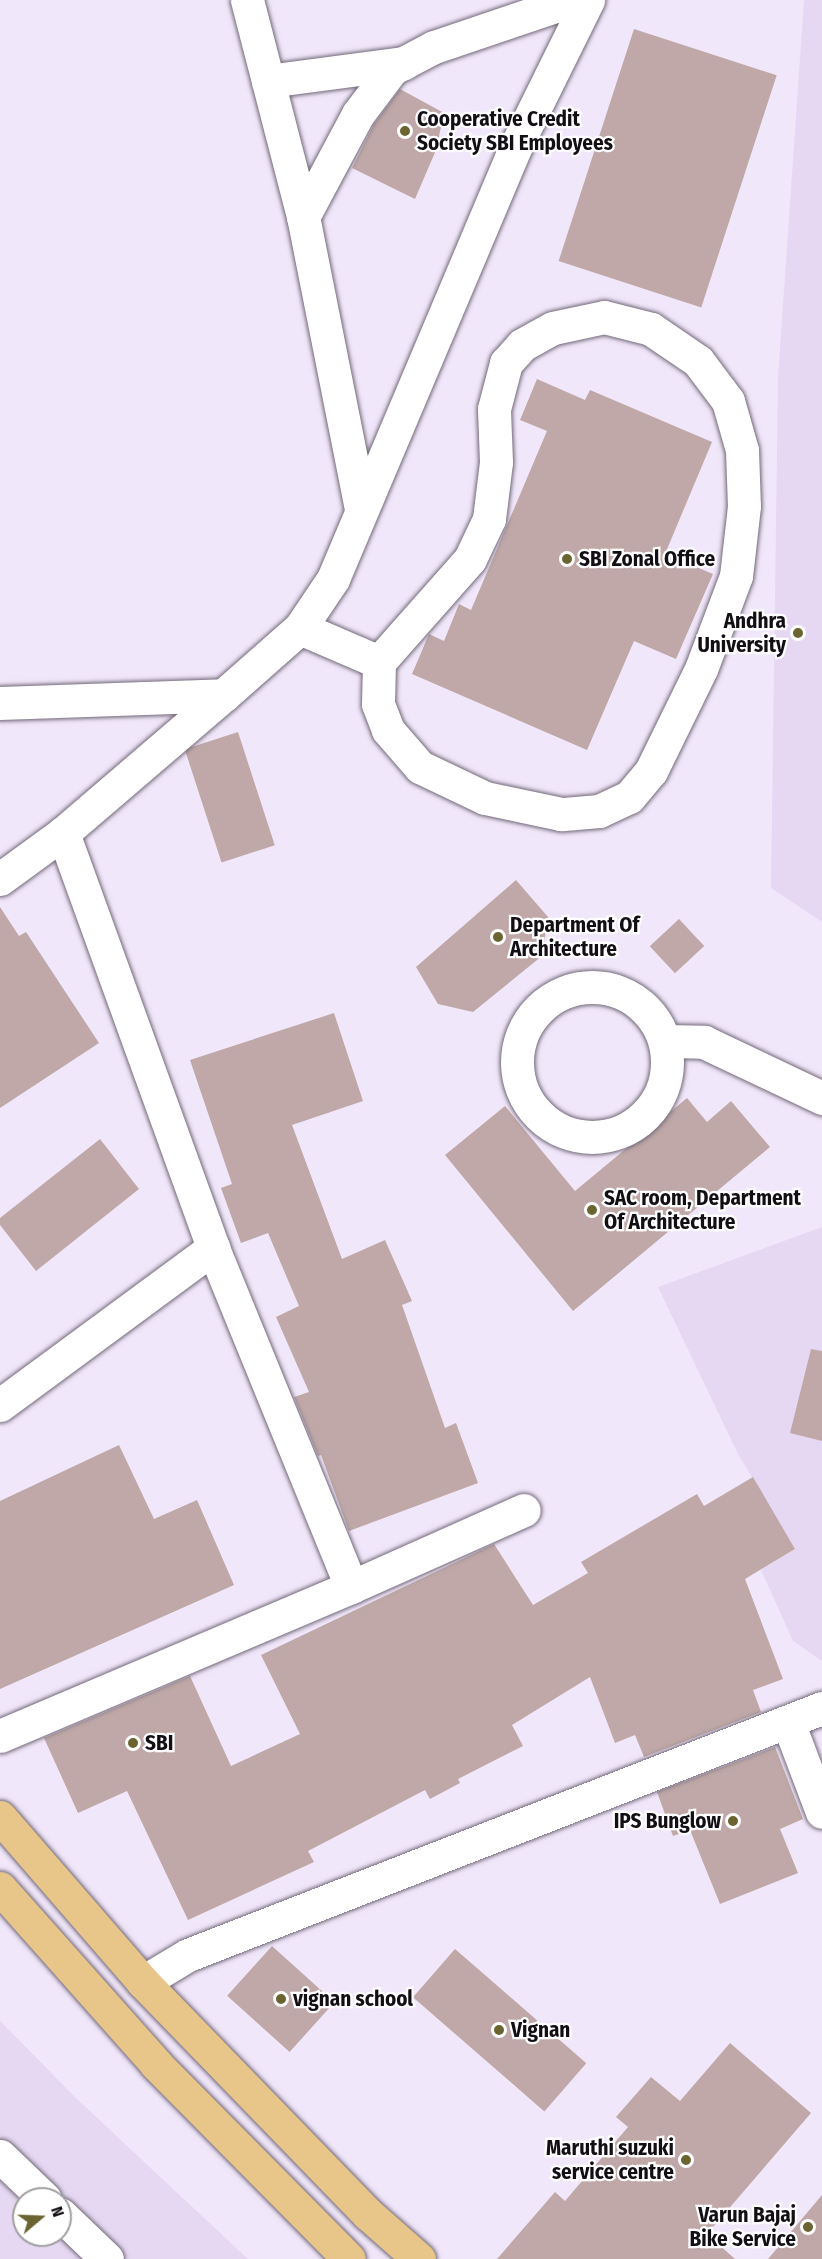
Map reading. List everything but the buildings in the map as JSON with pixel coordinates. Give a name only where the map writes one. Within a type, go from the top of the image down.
[{"type":"main road","points":[[0,1817],[143,1982],[368,2214],[419,2259]]},
{"type":"main road","points":[[2,1894],[156,2064],[349,2259]]},
{"type":"street","points":[[248,0],[303,217],[361,509]]},
{"type":"street","points":[[303,217],[358,114],[392,69],[434,47],[573,0]]},
{"type":"street","points":[[0,879],[63,833],[300,628],[333,579],[515,148],[588,0]]},
{"type":"street","points":[[268,81],[404,63]]},
{"type":"street","points":[[603,317],[651,329],[698,361],[728,401],[742,450],[744,506],[736,576],[701,669],[651,771],[629,797],[599,811],[561,814],[485,798],[420,767],[400,748],[381,713],[378,662],[417,633],[470,559],[489,519],[496,462],[494,409],[506,363],[522,345],[553,328],[603,317]]},
{"type":"street","points":[[300,628],[378,662]]},
{"type":"street","points":[[0,703],[224,695]]},
{"type":"street","points":[[63,833],[213,1248],[351,1587]]},
{"type":"street","points":[[590,986],[614,989],[636,1000],[654,1018],[665,1041],[667,1066],[662,1091],[649,1112],[622,1131],[606,1137],[581,1137],[557,1129],[537,1114],[523,1094],[516,1070],[518,1044],[527,1022],[543,1003],[565,990],[590,986]]},
{"type":"street","points":[[665,1041],[704,1042],[822,1098]]},
{"type":"street","points":[[0,1405],[213,1248]]},
{"type":"street","points":[[0,1736],[351,1587],[524,1510]]},
{"type":"street","points":[[143,1982],[188,1955],[822,1708]]},
{"type":"street","points":[[788,1722],[822,1812]]},
{"type":"street","points":[[0,2156],[32,2187]]},
{"type":"street","points":[[72,2225],[107,2259]]},
{"type":"shaded area","name":"Andhra University","points":[[804,0],[822,0],[822,922],[771,888],[778,377]]},
{"type":"shaded area","points":[[822,1227],[822,1661],[793,1641],[761,1570],[795,1549],[738,1454],[658,1287]]},
{"type":"shaded area","points":[[0,2021],[78,2100],[248,2259],[0,2259]]},
{"type":"place","name":"Cooperative Credit Society SBI Employees","points":[[405,131]]},
{"type":"place","name":"SBI Zonal Office","points":[[567,559]]},
{"type":"place","name":"Andhra University","points":[[798,633]]},
{"type":"place","name":"Department Of Architecture","points":[[498,937]]},
{"type":"place","name":"SAC room, Department Of Architecture","points":[[592,1210]]},
{"type":"place","name":"SBI","points":[[133,1743]]},
{"type":"place","name":"IPS Bunglow","points":[[733,1821]]},
{"type":"place","name":"vignan school","points":[[281,1999]]},
{"type":"place","name":"Vignan","points":[[499,2030]]},
{"type":"place","name":"Maruthi suzuki service centre","points":[[686,2160]]},
{"type":"place","name":"Varun Bajaj Bike Service","points":[[808,2227]]}]
